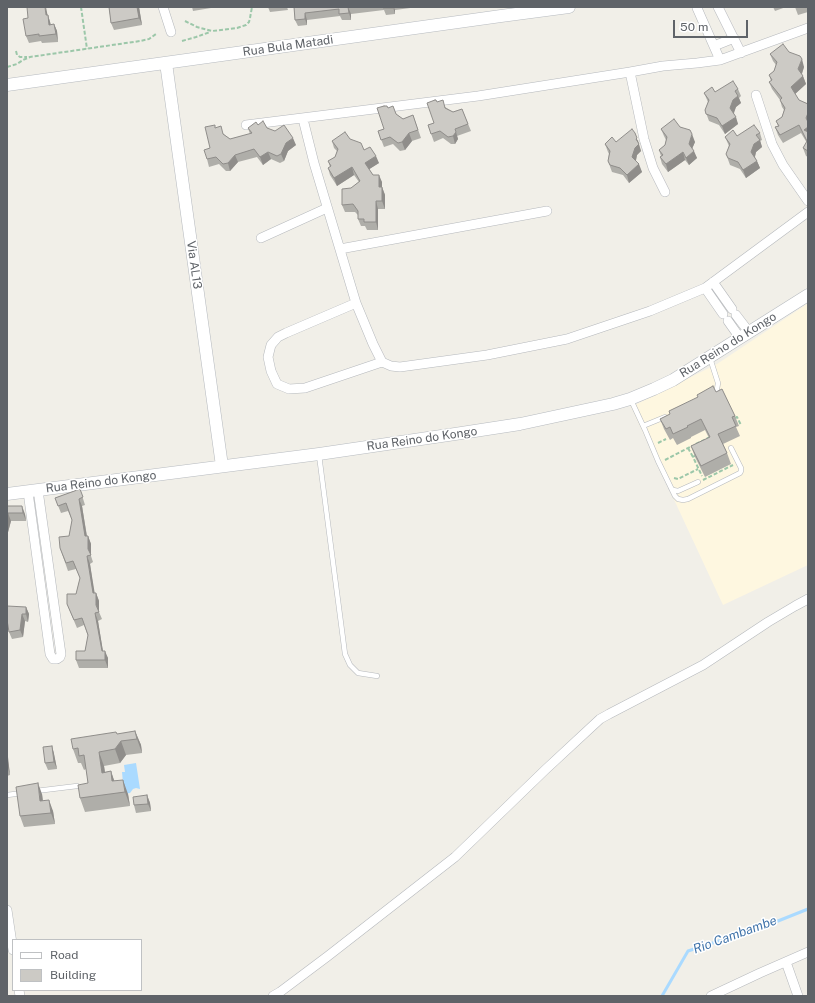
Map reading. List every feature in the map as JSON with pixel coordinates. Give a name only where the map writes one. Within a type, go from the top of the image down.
[{"type":"street","points":[[163,7],[171,32]]},
{"type":"street","name":"Rua Bula Matadi","points":[[7,86],[501,11],[569,7]]},
{"type":"street","points":[[718,7],[741,53]]},
{"type":"street","points":[[697,8],[720,60]]},
{"type":"street","points":[[246,125],[478,96],[663,66],[720,60],[808,28]]},
{"type":"street","points":[[714,46],[734,38]]},
{"type":"street","name":"Via AL13","points":[[166,63],[222,466]]},
{"type":"street","points":[[630,72],[644,139],[653,168],[665,192]]},
{"type":"street","points":[[756,95],[772,144],[783,165],[808,201]]},
{"type":"street","points":[[303,118],[314,163],[356,303],[382,362],[391,366],[400,367],[487,355],[566,339],[650,311],[705,288],[808,212]]},
{"type":"street","points":[[261,238],[327,208]]},
{"type":"street","points":[[340,249],[547,211]]},
{"type":"street","points":[[713,282],[734,312],[744,335]]},
{"type":"street","points":[[705,288],[725,318],[744,335]]},
{"type":"street","name":"Rua Reino do Kongo","points":[[7,494],[319,454],[520,424],[589,410],[630,399],[673,380],[808,295]]},
{"type":"street","points":[[356,303],[278,337],[271,345],[268,357],[276,384],[289,389],[305,388],[382,362]]},
{"type":"street","points":[[33,491],[61,654],[57,659],[51,656],[33,491]]},
{"type":"street","points":[[273,996],[455,857],[600,719],[703,665],[768,622],[808,599]]},
{"type":"street","points":[[7,910],[12,943]]},
{"type":"street","points":[[711,996],[808,952]]},
{"type":"street","points":[[786,962],[798,996]]},
{"type":"lane","points":[[707,396],[714,393],[718,387],[718,380],[709,357]]},
{"type":"lane","points":[[630,399],[670,487],[678,499],[685,500],[740,473],[741,468],[731,448]]},
{"type":"lane","points":[[643,426],[670,415]]},
{"type":"lane","points":[[319,454],[345,654],[350,665],[358,673],[377,676]]},
{"type":"lane","points":[[670,487],[673,490],[678,491],[698,482]]},
{"type":"lane","points":[[678,499],[677,494],[680,490]]},
{"type":"lane","points":[[7,795],[77,786]]},
{"type":"path","points":[[81,7],[86,49]]},
{"type":"path","points":[[182,41],[212,31],[237,28],[246,25],[250,18],[252,7]]},
{"type":"path","points":[[185,21],[197,27],[212,31]]},
{"type":"path","points":[[7,67],[30,58],[140,41],[149,39],[156,34]]},
{"type":"path","points":[[16,51],[17,55],[20,57],[30,58]]},
{"type":"path","points":[[731,420],[737,417],[741,425]]},
{"type":"path","points":[[667,465],[664,460],[714,434]]},
{"type":"path","points":[[657,444],[666,439]]},
{"type":"path","points":[[688,448],[704,479]]},
{"type":"path","points":[[693,457],[699,454]]},
{"type":"path","points":[[698,482],[735,464]]},
{"type":"path","points":[[672,476],[678,480],[698,469]]},
{"type":"shaded area","points":[[807,304],[808,565],[723,605],[631,407],[717,364]]},
{"type":"water","points":[[136,763],[140,789],[136,788],[130,793],[124,794],[122,772],[125,772],[124,765]]},
{"type":"building","points":[[27,7],[45,7],[49,25],[54,24],[56,34],[26,36],[23,19],[28,18]]},
{"type":"building","points":[[109,7],[137,7],[139,18],[111,23]]},
{"type":"building","points":[[294,7],[348,7],[349,13],[339,14],[339,9],[305,13],[305,19],[295,20]]},
{"type":"building","points":[[783,44],[789,52],[800,56],[802,59],[798,69],[803,76],[791,87],[799,100],[808,104],[808,113],[806,118],[808,127],[804,130],[808,132],[808,151],[803,148],[807,141],[799,125],[780,135],[775,127],[779,126],[776,121],[782,117],[785,108],[780,100],[782,98],[769,82],[772,80],[769,75],[774,71],[777,62],[770,54]]},
{"type":"building","points":[[733,81],[738,89],[735,91],[738,96],[733,100],[730,108],[736,117],[722,126],[717,118],[706,114],[705,110],[709,100],[704,93],[712,87],[715,92]]},
{"type":"building","points":[[435,100],[437,102],[443,100],[445,108],[453,112],[462,109],[468,124],[455,129],[456,132],[453,136],[448,137],[440,131],[431,134],[428,125],[434,123],[427,103]]},
{"type":"building","points":[[387,106],[388,108],[393,106],[396,114],[403,119],[413,115],[418,130],[409,133],[402,142],[398,143],[390,137],[381,140],[378,131],[384,129],[377,108]]},
{"type":"building","points":[[674,119],[680,127],[690,130],[692,134],[689,144],[694,151],[686,158],[683,152],[666,164],[660,157],[663,155],[659,150],[665,145],[667,137],[661,129]]},
{"type":"building","points":[[263,121],[267,128],[275,131],[284,125],[293,138],[286,143],[281,154],[277,156],[268,152],[260,157],[254,149],[235,155],[228,163],[223,164],[216,157],[207,159],[204,150],[210,148],[205,127],[215,125],[215,128],[221,126],[223,134],[230,139],[252,133],[248,128],[256,122],[258,125]]},
{"type":"building","points":[[754,125],[760,133],[756,135],[760,140],[754,144],[751,152],[757,161],[743,170],[738,162],[728,158],[726,154],[730,144],[725,137],[733,130],[737,136]]},
{"type":"building","points":[[632,129],[639,144],[635,148],[632,157],[639,164],[627,175],[620,168],[610,165],[608,161],[610,151],[605,144],[612,137],[616,142]]},
{"type":"building","points":[[345,132],[350,139],[361,143],[364,150],[370,147],[376,156],[365,163],[373,175],[379,175],[379,187],[382,187],[382,201],[376,201],[376,222],[364,222],[364,219],[358,219],[358,211],[353,204],[342,205],[342,189],[351,188],[360,181],[352,167],[334,178],[328,168],[331,166],[328,161],[335,157],[338,149],[332,141]]},
{"type":"building","points":[[713,386],[716,392],[722,389],[735,416],[732,417],[736,426],[718,434],[727,453],[701,466],[691,446],[710,437],[701,419],[673,434],[670,427],[666,429],[660,419],[670,414],[669,411],[698,397],[697,395]]},
{"type":"building","points":[[80,489],[83,497],[79,499],[85,536],[88,536],[88,549],[91,555],[87,556],[93,593],[96,593],[96,605],[99,612],[95,613],[102,651],[105,651],[105,660],[76,660],[76,651],[85,651],[88,635],[82,618],[74,620],[67,604],[67,594],[76,594],[80,578],[73,561],[66,563],[60,548],[59,537],[69,536],[72,520],[66,503],[58,506],[55,498]]},
{"type":"building","points":[[7,506],[22,506],[23,513],[8,513],[7,518]]},
{"type":"building","points":[[7,606],[26,607],[26,614],[22,614],[20,630],[9,632]]},
{"type":"building","points":[[135,731],[137,739],[121,741],[115,749],[99,752],[102,773],[111,771],[112,781],[123,780],[125,792],[80,798],[78,785],[88,783],[84,755],[79,756],[78,748],[73,749],[71,739],[116,732],[117,734]]},
{"type":"building","points":[[52,746],[54,762],[45,763],[43,747]]},
{"type":"building","points":[[38,783],[40,801],[49,800],[51,813],[20,816],[16,787]]},
{"type":"building","points":[[147,795],[148,804],[134,805],[133,797]]},
{"type":"waterway","name":"Rio Cambambe","points":[[662,996],[688,951],[768,925],[808,909]]}]
